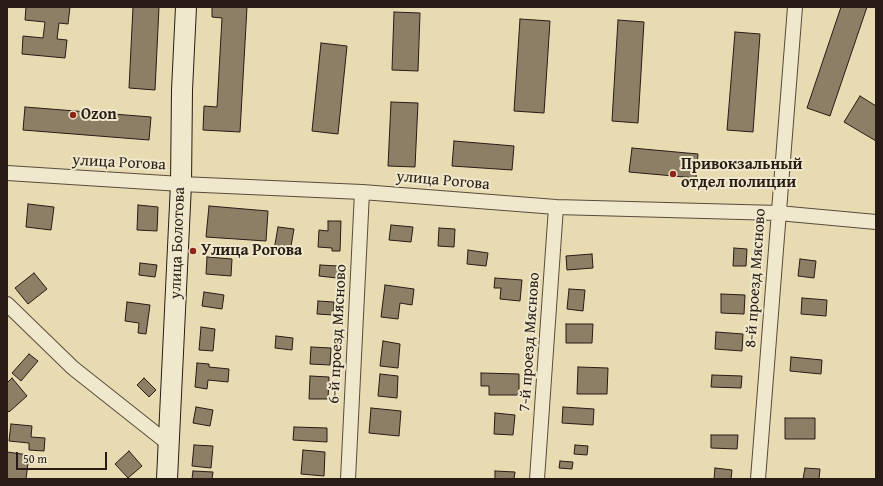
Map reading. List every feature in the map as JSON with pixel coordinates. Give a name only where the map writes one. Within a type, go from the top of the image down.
[{"type":"street","name":"улица Болотова","points":[[167,479],[186,7]]},
{"type":"street","name":"8-й проезд Мясново","points":[[758,479],[795,7]]},
{"type":"street","name":"улица Рогова","points":[[7,173],[180,184],[362,192],[556,207],[778,214],[876,222]]},
{"type":"street","name":"6-й проезд Мясново","points":[[348,479],[362,192]]},
{"type":"street","name":"7-й проезд Мясново","points":[[537,479],[556,207]]},
{"type":"street","points":[[7,304],[73,368],[169,444]]},
{"type":"building","points":[[26,7],[70,7],[68,24],[59,23],[57,39],[67,40],[65,58],[22,54],[23,36],[43,38],[45,22],[25,20]]},
{"type":"building","points":[[133,7],[159,7],[155,90],[129,88]]},
{"type":"building","points":[[212,7],[247,7],[240,132],[203,130],[204,106],[217,107],[222,18],[212,17]]},
{"type":"building","points":[[841,7],[867,7],[830,116],[807,108]]},
{"type":"building","points":[[394,12],[420,13],[418,71],[392,70]]},
{"type":"building","points":[[520,19],[550,21],[544,113],[514,111]]},
{"type":"building","points":[[618,20],[644,22],[638,123],[612,121]]},
{"type":"building","points":[[735,32],[760,34],[753,132],[727,130]]},
{"type":"building","points":[[321,43],[347,46],[338,134],[312,131]]},
{"type":"building","points":[[860,96],[876,106],[876,141],[844,122]]},
{"type":"building","points":[[391,102],[418,103],[415,167],[388,166]]},
{"type":"building","points":[[25,107],[151,117],[149,140],[23,130]]},
{"type":"building","points":[[454,141],[514,146],[512,170],[452,166]]},
{"type":"building","points":[[632,148],[698,154],[696,178],[629,172]]},
{"type":"building","points":[[28,204],[54,207],[51,230],[26,227]]},
{"type":"building","points":[[138,205],[158,207],[157,231],[137,230]]},
{"type":"building","points":[[209,206],[268,211],[266,241],[206,237]]},
{"type":"building","points":[[328,221],[341,221],[340,251],[332,251],[332,248],[318,247],[319,230],[328,231]]},
{"type":"building","points":[[391,225],[413,227],[411,242],[389,240]]},
{"type":"building","points":[[278,227],[294,229],[290,252],[274,250]]},
{"type":"building","points":[[439,228],[455,229],[454,247],[438,246]]},
{"type":"building","points":[[734,248],[747,249],[746,266],[733,266]]},
{"type":"building","points":[[468,250],[488,253],[486,266],[467,264]]},
{"type":"building","points":[[592,254],[593,268],[567,270],[566,256]]},
{"type":"building","points":[[207,257],[232,259],[231,276],[206,274]]},
{"type":"building","points":[[800,259],[816,261],[814,278],[798,276]]},
{"type":"building","points":[[140,263],[157,265],[155,277],[139,275]]},
{"type":"building","points":[[320,265],[338,266],[337,278],[319,276]]},
{"type":"building","points":[[34,273],[47,289],[28,304],[15,288]]},
{"type":"building","points":[[495,278],[522,280],[520,301],[500,299],[501,288],[494,288]]},
{"type":"building","points":[[385,285],[414,289],[412,305],[400,303],[398,319],[381,317]]},
{"type":"building","points":[[569,289],[585,290],[583,311],[567,309]]},
{"type":"building","points":[[204,292],[224,295],[222,309],[202,306]]},
{"type":"building","points":[[721,294],[745,295],[744,314],[721,313]]},
{"type":"building","points":[[802,298],[827,300],[826,316],[801,314]]},
{"type":"building","points":[[318,301],[334,302],[333,315],[317,314]]},
{"type":"building","points":[[127,302],[150,305],[146,334],[138,333],[139,323],[125,321]]},
{"type":"building","points":[[566,324],[593,324],[592,343],[566,343]]},
{"type":"building","points":[[201,327],[215,329],[213,351],[199,350]]},
{"type":"building","points":[[716,332],[743,334],[742,351],[715,349]]},
{"type":"building","points":[[276,336],[293,338],[292,350],[275,348]]},
{"type":"building","points":[[383,341],[400,344],[398,368],[380,366]]},
{"type":"building","points":[[311,347],[331,348],[330,365],[310,364]]},
{"type":"building","points":[[29,354],[38,361],[21,381],[12,373]]},
{"type":"building","points":[[791,357],[822,360],[821,374],[790,371]]},
{"type":"building","points":[[197,363],[209,364],[209,367],[229,369],[228,382],[208,380],[207,389],[195,387]]},
{"type":"building","points":[[578,367],[608,368],[607,394],[577,394]]},
{"type":"building","points":[[481,373],[519,374],[519,395],[489,395],[489,386],[481,386]]},
{"type":"building","points":[[380,374],[398,376],[397,398],[378,396]]},
{"type":"building","points":[[712,375],[742,376],[741,388],[711,387]]},
{"type":"building","points":[[310,376],[329,377],[328,399],[309,399]]},
{"type":"building","points":[[12,378],[27,396],[9,412],[7,410],[7,383]]},
{"type":"building","points":[[144,378],[156,390],[149,397],[137,385]]},
{"type":"building","points":[[196,407],[213,410],[210,426],[193,423]]},
{"type":"building","points":[[563,407],[594,409],[593,425],[562,423]]},
{"type":"building","points":[[371,408],[401,411],[399,436],[369,433]]},
{"type":"building","points":[[495,413],[515,415],[513,435],[494,434]]},
{"type":"building","points":[[785,418],[815,418],[815,439],[785,439]]},
{"type":"building","points":[[11,424],[32,426],[31,437],[45,438],[44,451],[29,450],[29,443],[9,441]]},
{"type":"building","points":[[294,427],[327,428],[327,442],[293,440]]},
{"type":"building","points":[[711,435],[738,435],[737,449],[711,448]]},
{"type":"building","points":[[194,445],[213,446],[211,468],[192,466]]},
{"type":"building","points":[[575,445],[588,446],[587,455],[574,454]]},
{"type":"building","points":[[303,450],[325,452],[324,476],[301,474]]},
{"type":"building","points":[[129,451],[142,466],[128,478],[115,464]]},
{"type":"building","points":[[7,452],[29,455],[26,479],[7,479]]},
{"type":"building","points":[[560,461],[573,462],[572,469],[559,468]]},
{"type":"building","points":[[715,468],[732,470],[731,479],[714,479]]},
{"type":"building","points":[[805,468],[820,469],[819,479],[803,479]]},
{"type":"building","points":[[193,471],[213,472],[212,479],[192,479]]},
{"type":"building","points":[[495,471],[515,472],[514,479],[495,479]]},
{"type":"place","name":"Ozon","points":[[73,115]]},
{"type":"place","name":"Привокзальный отдел полиции","points":[[673,174]]},
{"type":"place","name":"Улица Рогова","points":[[193,251]]}]
